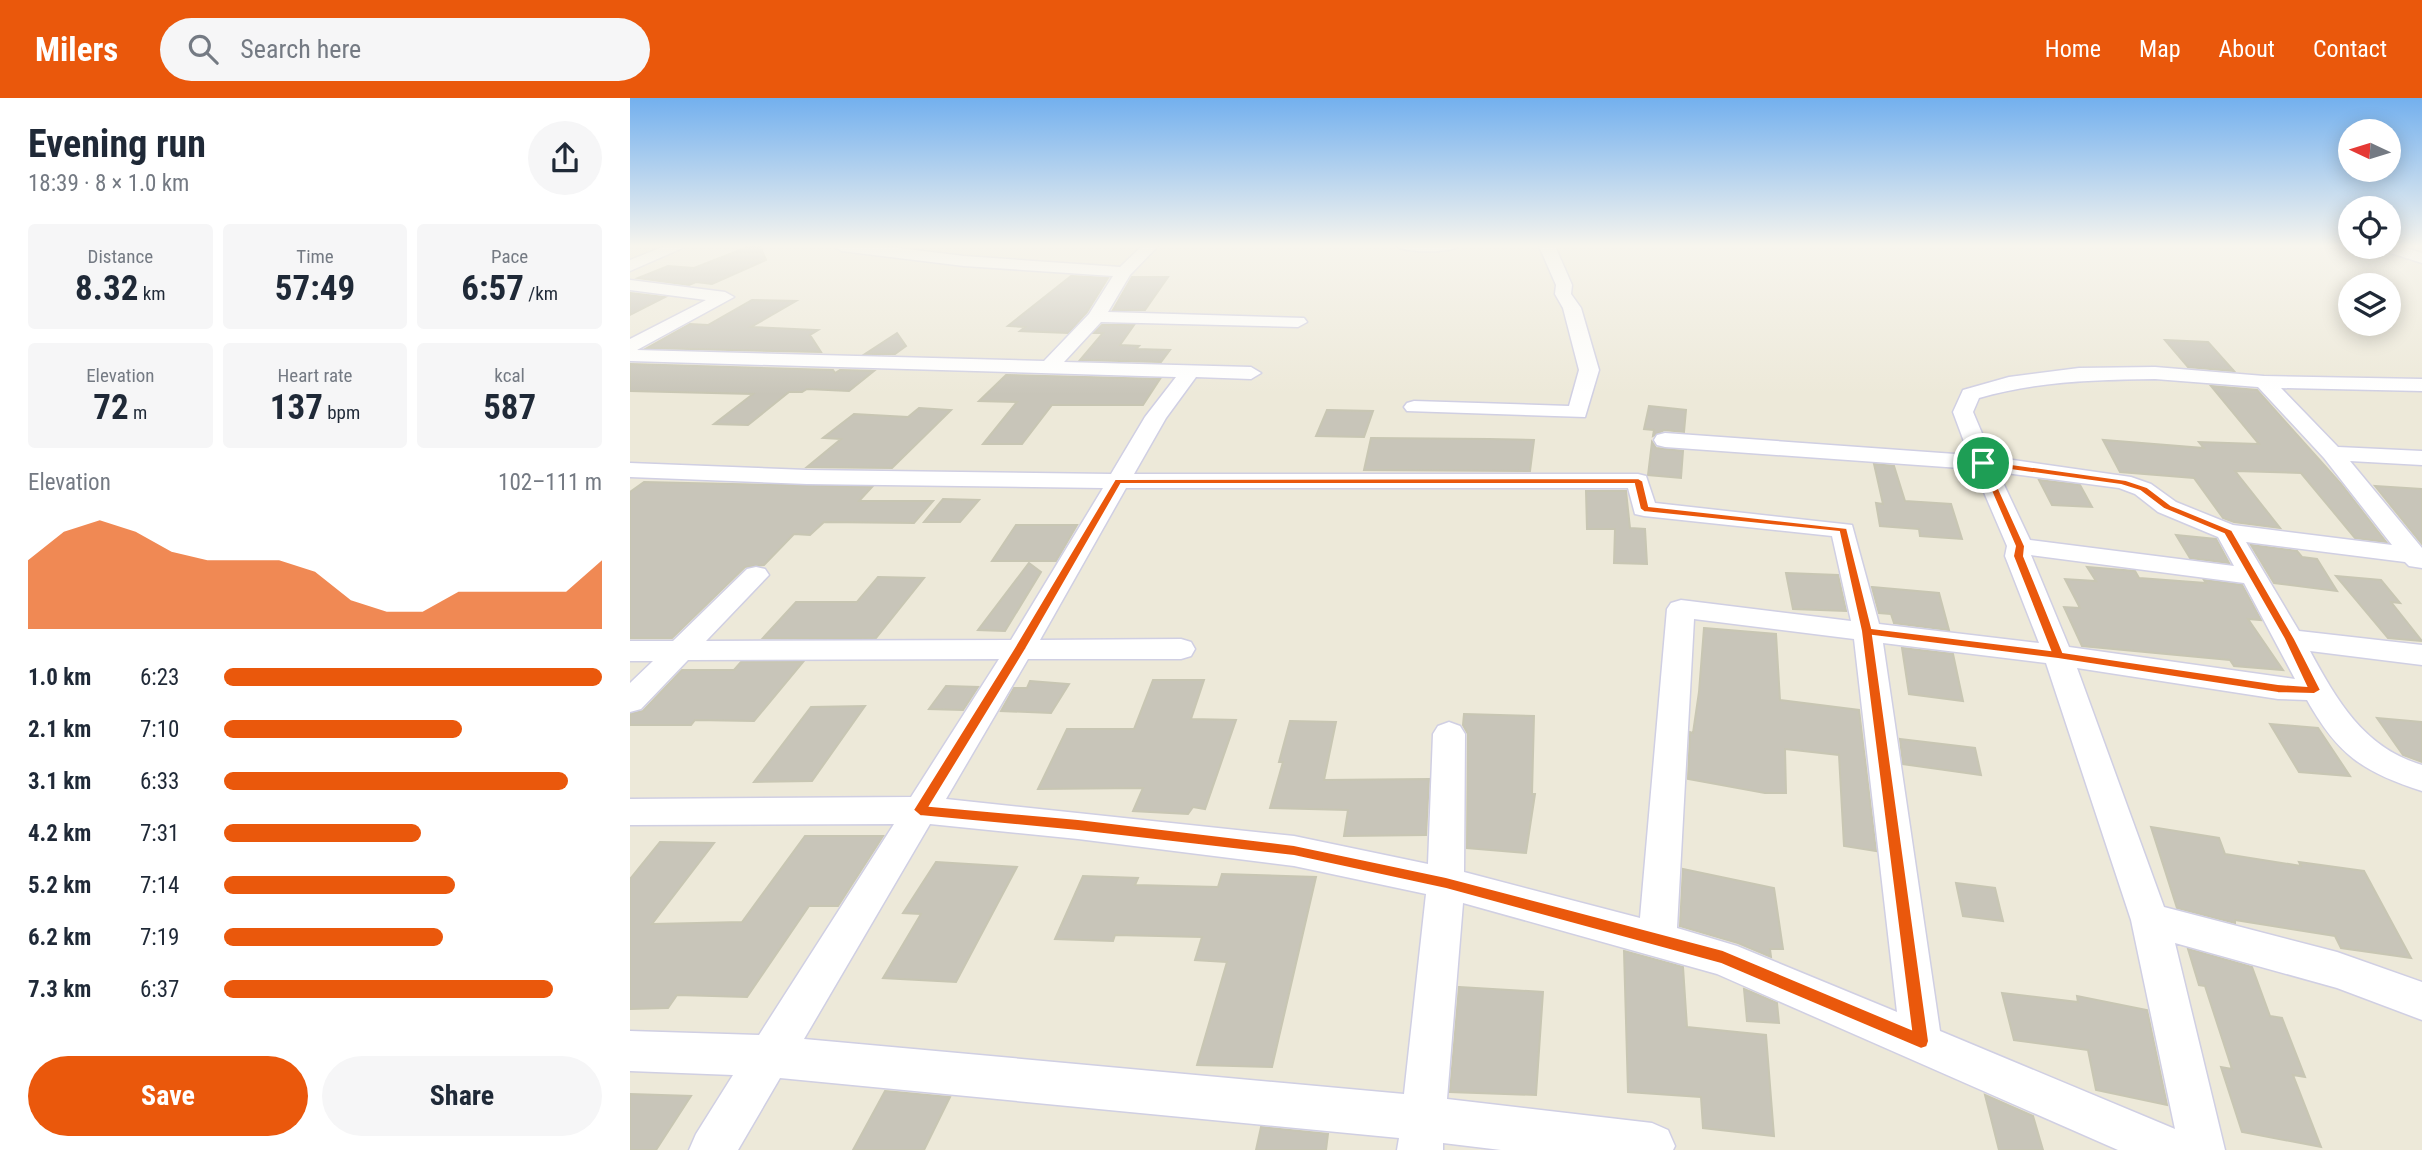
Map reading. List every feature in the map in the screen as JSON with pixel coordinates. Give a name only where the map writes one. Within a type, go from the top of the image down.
[{"type":"street","points":[[630,346],[725,297],[710,295]]},
{"type":"street","points":[[1049,367],[1096,317],[1110,295]]},
{"type":"street","points":[[1414,407],[1578,413],[1589,370],[1572,308],[1564,295]]},
{"type":"street","points":[[1096,317],[1298,323]]},
{"type":"street","points":[[630,355],[1251,373]]},
{"type":"street","points":[[712,1150],[1020,649],[1156,417],[1191,371]]},
{"type":"street","points":[[2202,1150],[2150,920],[2058,655],[2018,556],[2020,546],[1963,412],[1970,394],[2009,383],[2079,374],[2155,373],[2264,382],[2422,385]]},
{"type":"street","points":[[2264,382],[2332,453],[2419,559]]},
{"type":"street","points":[[1665,440],[1983,463],[2123,482],[2143,489],[2167,507],[2228,532],[2419,559]]},
{"type":"street","points":[[2332,453],[2422,457]]},
{"type":"street","points":[[630,470],[807,477],[1118,481],[1638,481],[1644,509],[1843,530],[1867,631],[1921,1041]]},
{"type":"street","points":[[2228,532],[2290,639],[2314,690],[2354,745],[2377,761],[2407,775],[2422,778]]},
{"type":"street","points":[[2020,546],[2253,576]]},
{"type":"street","points":[[630,701],[755,575]]},
{"type":"street","points":[[1657,940],[1681,609],[2058,655],[2278,689],[2314,690]]},
{"type":"street","points":[[2290,639],[2422,655]]},
{"type":"street","points":[[630,651],[1181,649]]},
{"type":"street","points":[[1421,1134],[1446,883],[1449,733]]},
{"type":"street","points":[[630,812],[920,810],[1294,850],[1446,883],[1723,958],[2171,1150]]},
{"type":"street","points":[[2150,920],[2337,970],[2422,1000]]},
{"type":"street","points":[[630,1051],[769,1056],[1421,1134],[1652,1146]]},
{"type":"building","points":[[630,295],[665,297],[630,315]]},
{"type":"building","points":[[1047,295],[1097,295],[1087,312],[1068,333],[1020,331],[1025,327],[1008,326]]},
{"type":"building","points":[[1122,295],[1155,295],[1145,310],[1113,310]]},
{"type":"building","points":[[752,300],[796,301],[751,327],[818,330],[810,335],[821,352],[647,348],[690,324],[708,325]]},
{"type":"building","points":[[1102,325],[1134,325],[1120,345],[1139,346],[1136,349],[1170,350],[1161,362],[1080,360],[1103,333],[1094,333]]},
{"type":"building","points":[[897,333],[906,346],[895,354],[865,354]]},
{"type":"building","points":[[2165,340],[2208,342],[2234,371],[2188,367]]},
{"type":"building","points":[[630,364],[833,370],[835,373],[840,370],[874,371],[849,391],[807,389],[802,392],[789,392],[748,425],[714,424],[753,394],[630,391]]},
{"type":"building","points":[[1006,375],[1160,379],[1143,405],[1052,405],[1022,444],[983,444],[1017,402],[979,401]]},
{"type":"building","points":[[2211,386],[2257,390],[2341,484],[2386,542],[2355,538],[2301,473],[2235,471],[2280,528],[2223,518],[2194,478],[2120,472],[2103,440],[2204,448],[2199,442],[2259,444]]},
{"type":"building","points":[[1649,406],[1686,410],[1684,432],[1664,430],[1653,436],[1654,430],[1644,429]]},
{"type":"building","points":[[919,408],[951,410],[892,468],[807,467],[841,439],[823,438],[854,414],[908,417]]},
{"type":"building","points":[[1327,410],[1373,411],[1364,437],[1316,436]]},
{"type":"building","points":[[1371,438],[1534,440],[1530,471],[1364,470]]},
{"type":"building","points":[[1652,442],[1656,448],[1683,451],[1681,478],[1648,475]]},
{"type":"building","points":[[1874,464],[1894,466],[1905,501],[1951,504],[1962,539],[1920,536],[1919,529],[1880,526],[1876,503],[1883,504]]},
{"type":"building","points":[[2039,480],[2080,485],[2092,507],[2052,505]]},
{"type":"building","points":[[644,482],[872,487],[859,501],[933,501],[914,523],[824,522],[810,535],[794,534],[764,565],[745,567],[672,638],[630,638],[630,492]]},
{"type":"building","points":[[2375,486],[2422,489],[2422,544]]},
{"type":"building","points":[[1586,491],[1626,491],[1630,528],[1645,529],[1647,564],[1614,563],[1615,529],[1587,529]]},
{"type":"building","points":[[943,499],[979,500],[960,522],[924,522]]},
{"type":"building","points":[[1016,525],[1077,525],[1056,561],[992,561]]},
{"type":"building","points":[[2176,535],[2216,539],[2229,563],[2190,558]]},
{"type":"building","points":[[2251,545],[2297,551],[2302,557],[2317,559],[2337,591],[2274,583]]},
{"type":"building","points":[[1029,563],[1041,572],[1005,631],[978,630]]},
{"type":"building","points":[[2087,567],[2135,571],[2139,578],[2206,583],[2204,580],[2242,585],[2261,620],[2248,619],[2283,670],[2234,666],[2230,660],[2082,646],[2064,607],[2080,608],[2065,579],[2096,581]]},
{"type":"building","points":[[1786,573],[1838,575],[1846,611],[1793,609]]},
{"type":"building","points":[[2336,576],[2381,580],[2400,603],[2391,602],[2422,641],[2388,638]]},
{"type":"building","points":[[878,577],[924,578],[876,638],[763,638],[796,602],[857,602]]},
{"type":"building","points":[[1872,587],[1939,593],[1949,630],[1894,623],[1891,614],[1879,613]]},
{"type":"building","points":[[1704,628],[1776,634],[1780,700],[1859,710],[1876,851],[1844,846],[1839,755],[1785,749],[1786,793],[1765,793],[1688,779],[1690,732],[1693,733],[1699,692]]},
{"type":"building","points":[[1902,648],[1953,654],[1963,701],[1909,694]]},
{"type":"building","points":[[741,662],[803,662],[754,721],[695,720],[691,725],[630,725],[630,714],[643,711],[682,670],[734,670]]},
{"type":"building","points":[[1153,680],[1204,680],[1191,719],[1236,720],[1205,809],[1193,807],[1188,814],[1133,811],[1143,788],[1038,789],[1067,729],[1134,729]]},
{"type":"building","points":[[1030,681],[1069,684],[1051,713],[1001,711],[1014,688],[1027,688]]},
{"type":"building","points":[[946,686],[978,687],[963,710],[929,709]]},
{"type":"building","points":[[865,706],[812,781],[754,782],[811,707]]},
{"type":"building","points":[[1464,714],[1534,716],[1532,794],[1535,794],[1526,853],[1467,848],[1468,734],[1463,725]]},
{"type":"building","points":[[2377,718],[2422,722],[2422,762],[2403,755]]},
{"type":"building","points":[[1290,721],[1336,722],[1324,780],[1429,779],[1426,835],[1344,836],[1348,810],[1270,808],[1283,762],[1279,762]]},
{"type":"building","points":[[2270,724],[2318,728],[2350,776],[2299,772]]},
{"type":"building","points":[[1900,739],[1975,748],[1981,775],[1903,764]]},
{"type":"building","points":[[2151,827],[2219,838],[2225,854],[2301,866],[2299,862],[2364,871],[2411,958],[2341,948],[2335,936],[2235,920],[2235,923],[2177,908]]},
{"type":"building","points":[[805,836],[883,836],[838,906],[809,906],[747,997],[677,995],[668,1008],[630,1009],[630,879],[660,842],[714,843],[652,924],[742,922]]},
{"type":"building","points":[[936,862],[1017,867],[956,982],[883,978],[921,914],[903,913]]},
{"type":"building","points":[[1683,869],[1774,888],[1783,949],[1770,949],[1771,957],[1738,943],[1680,926]]},
{"type":"building","points":[[1222,874],[1316,877],[1272,1067],[1197,1065],[1227,962],[1195,960],[1202,937],[1115,935],[1113,941],[1055,939],[1083,876],[1138,878],[1135,885],[1218,887]]},
{"type":"building","points":[[1956,883],[1995,888],[2003,921],[1963,916]]},
{"type":"building","points":[[2188,949],[2252,967],[2270,1016],[2282,1018],[2305,1077],[2293,1075],[2321,1147],[2242,1132],[2221,1067],[2232,1069],[2205,986],[2199,985]]},
{"type":"building","points":[[1624,951],[1683,967],[1687,1027],[1766,1035],[1774,1136],[1703,1128],[1701,1097],[1628,1092]]},
{"type":"building","points":[[1459,987],[1543,992],[1536,1095],[1450,1092]]},
{"type":"building","points":[[1744,989],[1777,1003],[1779,1023],[1747,1021]]},
{"type":"building","points":[[2002,993],[2078,1002],[2077,996],[2147,1010],[2167,1105],[2096,1090],[2088,1050],[2014,1040]]},
{"type":"building","points":[[885,1091],[950,1097],[924,1150],[853,1150]]},
{"type":"building","points":[[630,1094],[691,1096],[656,1150],[630,1150]]},
{"type":"building","points":[[1985,1095],[2033,1116],[2043,1150],[1999,1150]]},
{"type":"building","points":[[1261,1127],[1328,1134],[1326,1150],[1256,1150]]},
{"type":"route","points":[[1983,463],[2020,546],[2018,556],[2058,655],[1867,631],[1843,530],[1644,509],[1638,481],[1118,481],[1020,649],[920,810],[1294,850],[1446,883],[1723,958],[1921,1041],[1867,631],[1962,643],[2058,655],[2278,689],[2314,690],[2290,639],[2228,532],[2167,507],[2143,489],[2123,482],[1983,463]]}]
